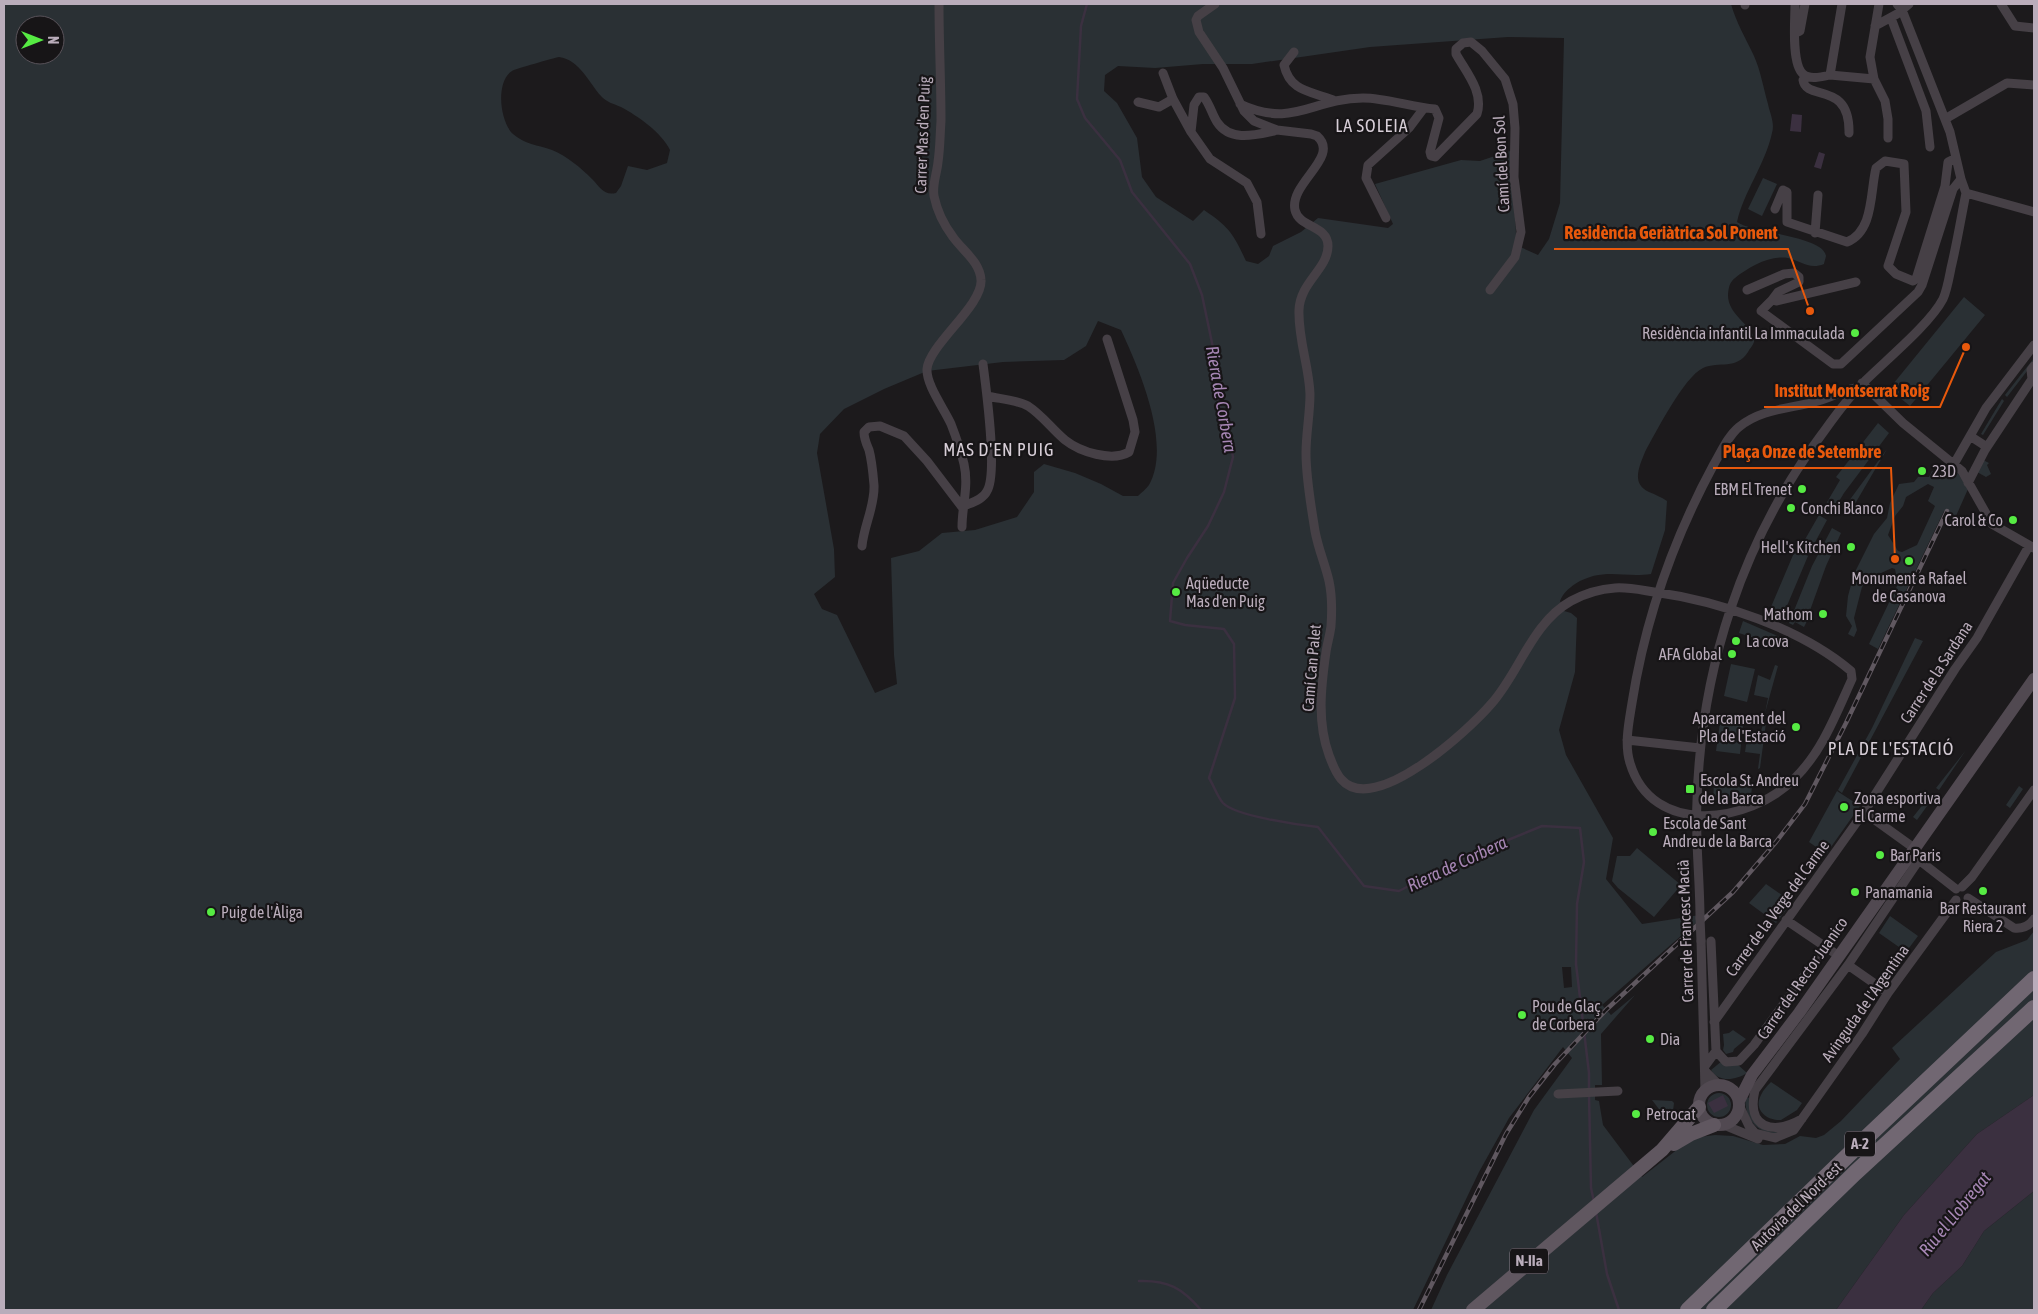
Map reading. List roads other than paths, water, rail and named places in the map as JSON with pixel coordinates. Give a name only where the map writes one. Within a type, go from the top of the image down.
[{"type":"highway","name":"Autovia del Nord-est","points":[[1688,1310],[2034,979]]},
{"type":"highway","name":"Autovia del Nord-est","points":[[1714,1310],[1855,1173],[2034,1008]]},
{"type":"main road","name":"Carrer del Rector Juanico","points":[[1739,1103],[1752,1075],[1843,960],[2034,679]]},
{"type":"main road","points":[[1705,1090],[1712,1086],[1752,1075]]},
{"type":"main road","points":[[1721,1085],[1734,1091],[1739,1103]]},
{"type":"main road","name":"N-IIa","points":[[1473,1310],[1662,1150],[1699,1107],[1705,1090]]},
{"type":"main road","name":"N-IIa","points":[[1662,1150],[1692,1134],[1734,1119],[1739,1103]]},
{"type":"main road","points":[[1699,1107],[1703,1117],[1719,1125]]},
{"type":"street","name":"Carrer Mas d'en Puig","points":[[939,4],[941,121],[934,193],[937,208],[942,218],[953,237],[976,263],[982,279],[981,289],[974,301],[938,348],[928,364],[927,371],[930,383],[951,425],[964,463],[966,493],[962,507],[962,528]]},
{"type":"street","points":[[1215,4],[1198,16],[1197,26],[1205,43],[1223,68],[1240,104],[1254,121],[1276,130]]},
{"type":"street","points":[[1795,4],[1795,33],[1798,65],[1801,73],[1807,77],[1830,75],[1874,78]]},
{"type":"street","points":[[1795,33],[1800,31],[1805,4]]},
{"type":"street","points":[[1830,75],[1842,4]]},
{"type":"street","points":[[1879,4],[1870,57],[1874,78],[1884,101],[1888,118],[1888,138]]},
{"type":"street","points":[[2001,4],[2015,26],[2034,28]]},
{"type":"street","points":[[1875,26],[1891,18],[1903,6],[1952,138],[1960,179],[1966,193],[2034,212]]},
{"type":"street","points":[[1891,18],[1926,111],[1930,147]]},
{"type":"street","name":"Camí del Bon Sol","points":[[1424,108],[1435,109],[1439,118],[1430,152],[1431,156],[1435,158],[1477,114],[1478,110],[1475,86],[1456,54],[1456,49],[1464,43],[1471,42],[1482,51],[1505,79],[1513,104],[1514,177],[1521,232],[1514,257],[1490,290]]},
{"type":"street","points":[[1294,52],[1284,65],[1287,76],[1297,87],[1334,100]]},
{"type":"street","points":[[1162,73],[1173,99],[1191,132],[1210,159],[1246,183],[1257,202],[1261,234]]},
{"type":"street","points":[[1807,77],[1803,80],[1803,84],[1807,88],[1839,99],[1846,109],[1849,133]]},
{"type":"street","points":[[1945,119],[2007,83],[2034,85]]},
{"type":"street","points":[[1191,132],[1195,100],[1199,97],[1204,97],[1207,101],[1222,128],[1233,134],[1250,135],[1276,130]]},
{"type":"street","points":[[1240,104],[1278,115],[1301,112],[1334,100],[1364,98],[1424,108],[1409,128],[1368,165],[1366,178],[1386,218]]},
{"type":"street","points":[[1138,102],[1159,107],[1173,99]]},
{"type":"street","name":"Camí Can Palet","points":[[1276,130],[1311,134],[1322,140],[1324,147],[1322,157],[1296,196],[1295,213],[1300,219],[1322,232],[1327,238],[1328,245],[1325,260],[1304,290],[1299,308],[1301,341],[1310,394],[1306,452],[1307,478],[1315,530],[1330,590],[1330,628],[1322,682],[1322,720],[1325,743],[1339,777],[1351,786],[1374,787],[1395,781],[1423,764],[1477,720],[1493,702],[1507,684],[1521,659],[1547,621],[1570,602],[1587,594],[1609,588],[1625,588],[1679,595],[1730,609],[1782,629],[1803,640],[1851,671],[1852,679],[1814,757],[1793,781],[1768,798],[1741,810],[1696,816]]},
{"type":"street","points":[[1775,209],[1782,190],[1787,192],[1787,222],[1847,242],[1856,238],[1865,223],[1876,168],[1885,161],[1904,164],[1906,212],[1888,266],[1896,274],[1913,281],[1916,279],[1945,186],[1948,162],[1956,158]]},
{"type":"street","points":[[1747,290],[1784,274],[1794,274],[1799,277],[1799,282],[1778,292],[1761,311],[1834,364],[1841,364],[1918,292],[1922,286],[1953,189],[1960,179]]},
{"type":"street","name":"Carrer de Francesc Macià","points":[[1705,1090],[1696,816],[1700,748],[1712,670],[1730,609],[1749,560],[1784,490],[1861,385],[1920,327],[1943,299],[1952,265],[1966,193]]},
{"type":"street","points":[[1815,232],[1818,195]]},
{"type":"street","points":[[1772,300],[1776,301],[1856,282]]},
{"type":"street","points":[[987,396],[1026,405],[1072,444],[1102,455],[1122,456],[1130,452],[1135,432],[1128,401],[1107,339]]},
{"type":"street","points":[[1954,464],[1997,393],[2034,345]]},
{"type":"street","points":[[862,546],[872,506],[874,486],[868,448],[864,441],[864,432],[869,427],[880,426],[904,436],[937,473],[962,507],[980,499],[987,492],[990,483],[991,446],[983,364]]},
{"type":"street","points":[[1968,483],[1988,446],[2032,378],[2031,370],[2034,366]]},
{"type":"street","points":[[1696,816],[1671,810],[1649,795],[1638,781],[1630,763],[1627,740],[1640,661],[1660,592],[1678,541],[1703,484],[1723,448],[1738,428],[1758,415],[1825,399],[1861,385],[1903,423],[1962,471],[1992,524],[2032,547]]},
{"type":"street","points":[[1825,399],[1835,399],[1838,401],[1841,410]]},
{"type":"street","points":[[1970,436],[1988,446]]},
{"type":"street","name":"Carrer de la Sardana","points":[[1864,812],[1955,669],[1977,638],[2032,547]]},
{"type":"street","points":[[1627,740],[1700,748]]},
{"type":"street","points":[[1968,898],[1962,902],[1956,900],[1954,894],[1972,877],[2034,790]]},
{"type":"street","points":[[1864,812],[1914,854],[1959,888],[1968,891],[1968,898]]},
{"type":"street","name":"Carrer de la Verge del Carme","points":[[1714,1022],[1864,812]]},
{"type":"street","points":[[1968,898],[2006,924],[2021,929],[2030,924],[2034,919]]},
{"type":"street","name":"Avinguda de l'Argentina","points":[[1739,1103],[1749,1126],[1755,1133],[1765,1136],[1781,1136],[1794,1130],[1862,1034],[1888,993],[1956,900]]},
{"type":"street","points":[[1786,920],[1825,946],[1888,993]]},
{"type":"street","name":"Carrer de Francesc Macià","points":[[1711,941],[1716,1051]]},
{"type":"street","name":"Carrer del Rector Juanico","points":[[1716,1051],[1726,1062],[1740,1061],[1754,1045],[1825,946]]},
{"type":"street","name":"Carrer del Rector Juanico","points":[[1799,1122],[1786,1127],[1770,1128],[1759,1120],[1753,1106],[1755,1090],[1843,960]]},
{"type":"street","points":[[1716,1051],[1705,1068],[1721,1085]]},
{"type":"street","points":[[1558,1094],[1618,1091]]},
{"type":"street","name":"Avinguda de l'Argentina","points":[[1719,1125],[1744,1132],[1758,1139],[1775,1142],[1795,1134],[1801,1128],[1799,1122]]},
{"type":"water","points":[[1792,114],[1802,115],[1801,132],[1790,131]]},
{"type":"water","points":[[1819,152],[1825,154],[1821,169],[1814,167]]},
{"type":"water","points":[[1723,1095],[1728,1106],[1714,1113],[1708,1103]]},
{"type":"water","name":"Riu el Llobregat","points":[[2034,1095],[2034,1191],[1984,1231],[1962,1266],[1933,1293],[1921,1310],[1836,1310],[1904,1215],[1977,1134]]},
{"type":"waterway","name":"Riera de Corbera","points":[[1087,4],[1081,26],[1077,99],[1085,118],[1120,160],[1132,192],[1190,264],[1202,295],[1216,362],[1220,414],[1228,432],[1233,457],[1224,492],[1208,526],[1173,583],[1170,621],[1185,625],[1224,629],[1234,644],[1235,698],[1209,778],[1223,803],[1230,808],[1253,816],[1318,827],[1364,886],[1399,891],[1464,858],[1542,826],[1580,828],[1584,862],[1577,904],[1576,964],[1589,1073],[1589,1089]]},
{"type":"waterway","name":"Riera de Corbera","points":[[1589,1095],[1591,1188],[1594,1202]]},
{"type":"waterway","name":"Riera de Corbera","points":[[1596,1212],[1607,1274],[1619,1310]]},
{"type":"waterway","points":[[1139,1281],[1158,1282],[1174,1287],[1187,1296],[1201,1310]]},
{"type":"railway","points":[[1419,1310],[1506,1134],[1529,1097],[1555,1064],[1606,1010],[1733,892],[1776,842],[1805,804],[1846,723],[1947,511]]},
{"type":"place","name":"Residència Geriàtrica Sol Ponent","points":[[1810,311]]},
{"type":"place","name":"Residència infantil La Immaculada","points":[[1855,333]]},
{"type":"place","name":"Institut Montserrat Roig","points":[[1966,347]]},
{"type":"place","name":"23D","points":[[1922,471]]},
{"type":"place","name":"EBM El Trenet","points":[[1802,489]]},
{"type":"place","name":"Conchi Blanco","points":[[1791,508]]},
{"type":"place","name":"Carol & Co","points":[[2013,520]]},
{"type":"place","name":"Hell's Kitchen","points":[[1851,547]]},
{"type":"place","name":"Plaça Onze de Setembre","points":[[1895,559]]},
{"type":"place","name":"Monument a Rafael de Casanova","points":[[1909,561]]},
{"type":"place","name":"Aqüeducte Mas d'en Puig","points":[[1176,592]]},
{"type":"place","name":"Mathom","points":[[1823,614]]},
{"type":"place","name":"La cova","points":[[1736,641]]},
{"type":"place","name":"AFA Global","points":[[1732,654]]},
{"type":"place","name":"Aparcament del Pla de l'Estació","points":[[1796,727]]},
{"type":"place","name":"Escola St. Andreu de la Barca","points":[[1690,789]]},
{"type":"place","name":"Zona esportiva El Carme","points":[[1844,807]]},
{"type":"place","name":"Escola de Sant Andreu de la Barca","points":[[1653,832]]},
{"type":"place","name":"Bar Paris","points":[[1880,855]]},
{"type":"place","name":"Bar Restaurant Riera 2","points":[[1983,891]]},
{"type":"place","name":"Panamania","points":[[1855,892]]},
{"type":"place","name":"Puig de l'Àliga","points":[[211,912]]},
{"type":"place","name":"Pou de Glaç de Corbera","points":[[1522,1015]]},
{"type":"place","name":"Dia","points":[[1650,1039]]},
{"type":"place","name":"Petrocat","points":[[1636,1114]]},
{"type":"district","name":"LA SOLEIA","points":[[1372,126]]},
{"type":"district","name":"MAS D'EN PUIG","points":[[999,450]]},
{"type":"district","name":"PLA DE L'ESTACIÓ","points":[[1891,749]]}]
